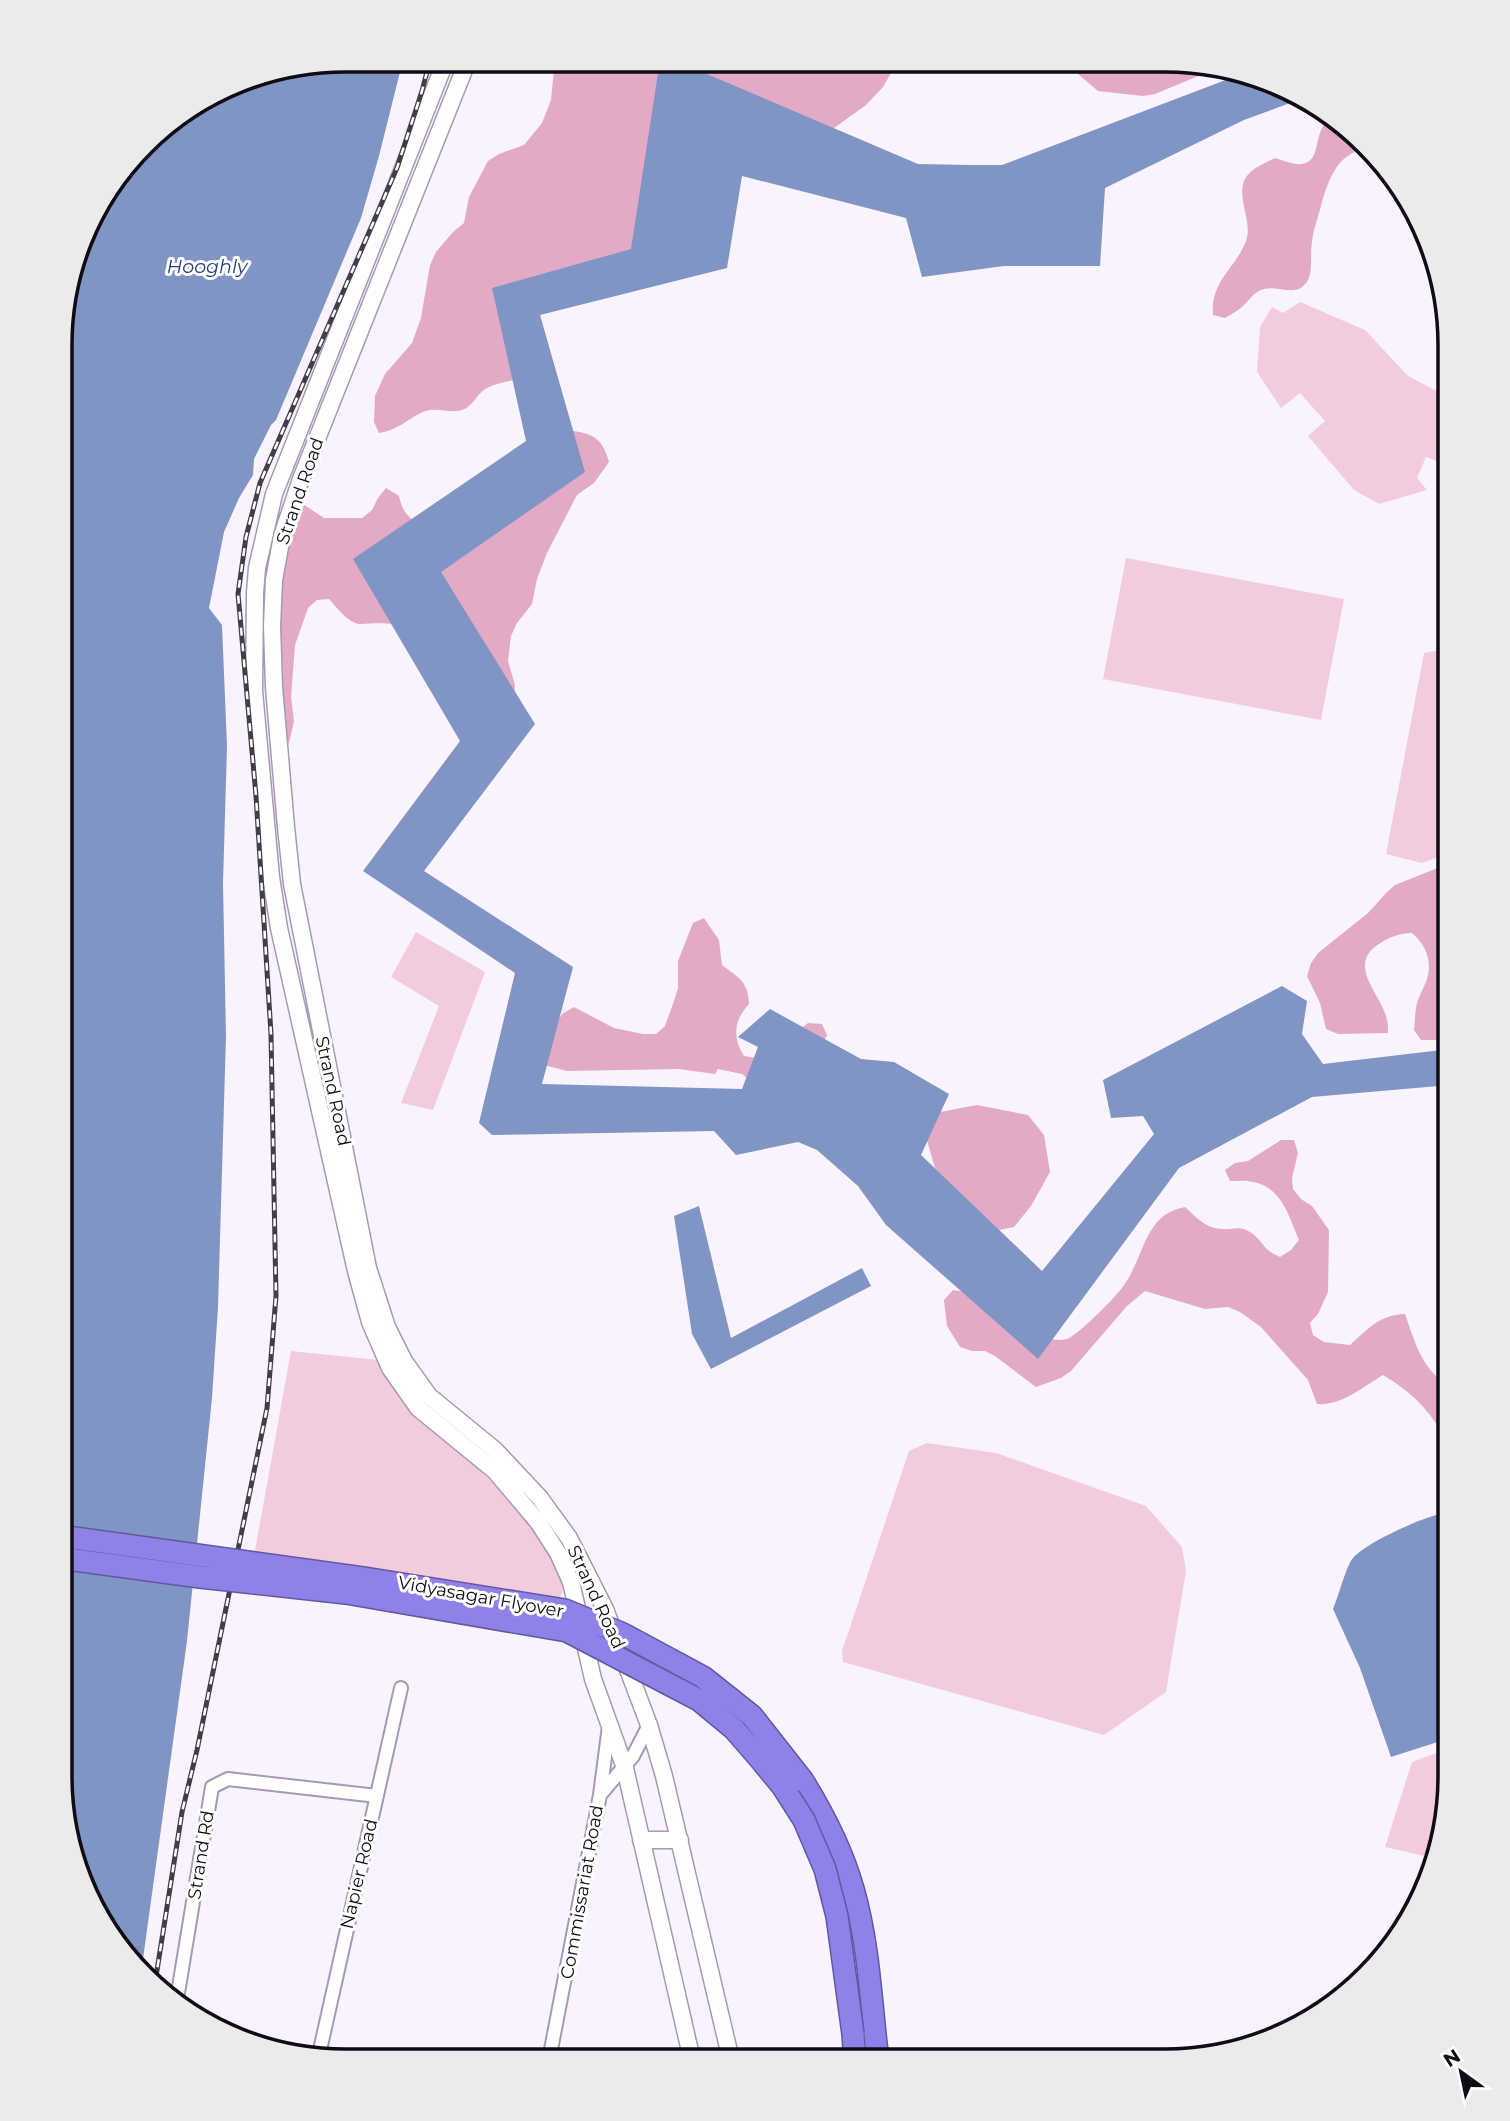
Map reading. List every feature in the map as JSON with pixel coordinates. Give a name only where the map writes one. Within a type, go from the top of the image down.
[{"type":"highway","name":"Vidyasagar Flyover","points":[[72,1538],[363,1578],[565,1610],[623,1634],[703,1677],[752,1716],[822,1810],[853,1890],[864,1943],[877,2049]]},
{"type":"highway","name":"Vidyasagar Flyover","points":[[72,1560],[346,1593],[567,1631],[699,1700],[734,1729],[760,1759],[783,1787],[810,1833],[825,1869],[837,1916],[854,2049]]},
{"type":"main road","name":"Strand Road","points":[[441,72],[274,494],[257,568],[254,691],[271,877],[279,928],[356,1271],[370,1322],[390,1368],[418,1408],[495,1471],[538,1522],[558,1553],[571,1582],[593,1679],[625,1768],[689,2049]]},
{"type":"main road","name":"Strand Road","points":[[464,72],[301,479],[282,536],[274,580],[272,626],[274,687],[292,884],[368,1268],[387,1327],[404,1362],[429,1396],[503,1459],[540,1498],[569,1538],[605,1609],[649,1725],[680,1840],[728,2049]]},
{"type":"main road","points":[[254,691],[274,687]]},
{"type":"main road","points":[[641,1840],[680,1840]]},
{"type":"street","name":"Napier Road","points":[[320,2048],[401,1688]]},
{"type":"street","name":"Commissariat Road","points":[[551,2049],[600,1795],[609,1724]]},
{"type":"street","points":[[600,1795],[625,1768],[649,1725]]},
{"type":"street","name":"Strand Rd","points":[[178,1992],[212,1787],[228,1779],[377,1796]]},
{"type":"shaded area","points":[[554,72],[892,72],[883,87],[866,105],[816,141],[753,148],[719,206],[535,303],[524,376],[487,388],[462,410],[428,410],[391,430],[379,433],[374,422],[375,396],[385,374],[412,343],[421,318],[430,265],[436,252],[464,223],[469,197],[488,161],[524,145],[542,123],[551,100]]},
{"type":"shaded area","points":[[1076,72],[1203,74],[1155,94],[1143,96],[1098,91]]},
{"type":"shaded area","points":[[1325,124],[1357,151],[1340,163],[1330,179],[1313,233],[1308,280],[1299,289],[1261,290],[1225,318],[1213,315],[1215,293],[1242,251],[1248,234],[1242,196],[1246,177],[1257,167],[1275,158],[1295,164],[1309,161],[1313,157]]},
{"type":"shaded area","points":[[1300,302],[1365,330],[1408,376],[1438,392],[1438,462],[1426,457],[1417,478],[1427,490],[1379,504],[1354,490],[1308,436],[1325,421],[1300,393],[1281,408],[1257,372],[1260,327],[1272,307],[1283,313]]},
{"type":"shaded area","points":[[573,431],[597,439],[609,462],[594,483],[577,495],[547,553],[537,579],[532,604],[517,623],[511,636],[508,661],[515,685],[514,711],[395,625],[356,623],[329,599],[317,600],[308,608],[295,645],[291,697],[294,721],[289,743],[276,746],[270,614],[293,513],[303,504],[324,518],[362,518],[372,510],[386,488],[399,496],[406,513],[419,524],[548,439]]},
{"type":"shaded area","points":[[1126,558],[1344,599],[1321,720],[1103,679]]},
{"type":"shaded area","points":[[1438,650],[1438,857],[1422,863],[1386,854],[1424,653]]},
{"type":"shaded area","points":[[1438,868],[1438,1040],[1421,1040],[1414,1030],[1417,1003],[1426,982],[1429,962],[1422,943],[1412,933],[1398,935],[1380,943],[1368,954],[1365,962],[1368,980],[1388,1022],[1388,1033],[1338,1034],[1326,1029],[1320,1003],[1307,976],[1318,953],[1368,913],[1395,885]]},
{"type":"shaded area","points":[[704,918],[719,940],[722,965],[742,981],[747,990],[749,1004],[740,1016],[736,1029],[744,1056],[757,1058],[768,1054],[808,1023],[822,1024],[827,1035],[799,1092],[752,1082],[742,1074],[718,1069],[715,1074],[679,1069],[567,1071],[544,1065],[540,1051],[562,1014],[574,1007],[614,1028],[656,1034],[665,1026],[678,988],[678,961],[693,923]]},
{"type":"shaded area","points":[[416,932],[485,972],[433,1110],[401,1103],[439,1006],[391,977]]},
{"type":"shaded area","points":[[977,1105],[1028,1115],[1044,1135],[1050,1172],[1031,1206],[1014,1227],[989,1232],[938,1178],[923,1127],[940,1112]]},
{"type":"shaded area","points":[[1281,1140],[1294,1140],[1298,1153],[1292,1178],[1293,1189],[1301,1199],[1312,1206],[1329,1230],[1328,1292],[1318,1314],[1310,1323],[1313,1335],[1324,1342],[1350,1345],[1381,1320],[1405,1314],[1416,1345],[1426,1364],[1438,1378],[1438,1427],[1415,1399],[1383,1375],[1343,1399],[1317,1404],[1308,1380],[1261,1327],[1228,1307],[1205,1309],[1145,1291],[1127,1306],[1071,1371],[1061,1378],[1036,1387],[995,1356],[985,1351],[960,1347],[947,1326],[944,1300],[953,1290],[965,1292],[1042,1337],[1059,1340],[1069,1338],[1114,1298],[1124,1285],[1153,1227],[1171,1211],[1185,1207],[1211,1227],[1246,1230],[1280,1257],[1291,1250],[1299,1240],[1278,1196],[1263,1185],[1248,1181],[1230,1181],[1225,1170],[1235,1163],[1248,1161]]},
{"type":"shaded area","points":[[291,1351],[378,1360],[409,1408],[530,1517],[552,1557],[563,1587],[560,1602],[254,1556]]},
{"type":"shaded area","points":[[927,1443],[996,1453],[1146,1506],[1182,1547],[1186,1571],[1166,1692],[1104,1735],[843,1662],[842,1651],[909,1451]]},
{"type":"shaded area","points":[[1438,1752],[1436,1812],[1426,1857],[1385,1847],[1412,1762]]},
{"type":"water","name":"Hooghly","points":[[327,72],[400,72],[361,218],[276,420],[254,459],[253,475],[224,532],[209,608],[222,625],[227,746],[223,883],[226,1036],[218,1307],[212,1398],[187,1641],[143,1959],[108,1913],[93,1881],[81,1847],[72,1794],[74,309],[86,257],[108,208],[140,165],[179,128],[224,100],[274,81]]},
{"type":"water","points":[[658,72],[702,72],[918,164],[1002,165],[1228,79],[1253,86],[1290,103],[1244,120],[1105,188],[1100,266],[1004,266],[922,277],[906,218],[742,176],[727,268],[540,315],[585,472],[441,572],[535,724],[424,871],[573,967],[542,1084],[742,1089],[758,1047],[738,1037],[770,1009],[861,1059],[894,1062],[949,1094],[921,1155],[1042,1271],[1154,1134],[1143,1116],[1111,1118],[1103,1080],[1282,986],[1307,1001],[1302,1034],[1323,1064],[1438,1050],[1438,1086],[1312,1097],[1179,1168],[1038,1359],[886,1225],[858,1186],[817,1150],[798,1142],[736,1155],[714,1131],[492,1135],[479,1123],[515,973],[363,871],[460,741],[353,559],[526,441],[492,288],[631,249]]},
{"type":"water","points":[[699,1206],[731,1338],[862,1268],[871,1286],[711,1369],[692,1334],[674,1216]]},
{"type":"water","points":[[1438,1515],[1438,1742],[1391,1757],[1360,1668],[1333,1609],[1353,1558],[1371,1544],[1413,1523]]},
{"type":"railway","points":[[157,1973],[182,1812],[267,1408],[276,1296],[271,1034],[256,796],[238,594],[246,537],[260,483],[397,168],[427,72]]}]
